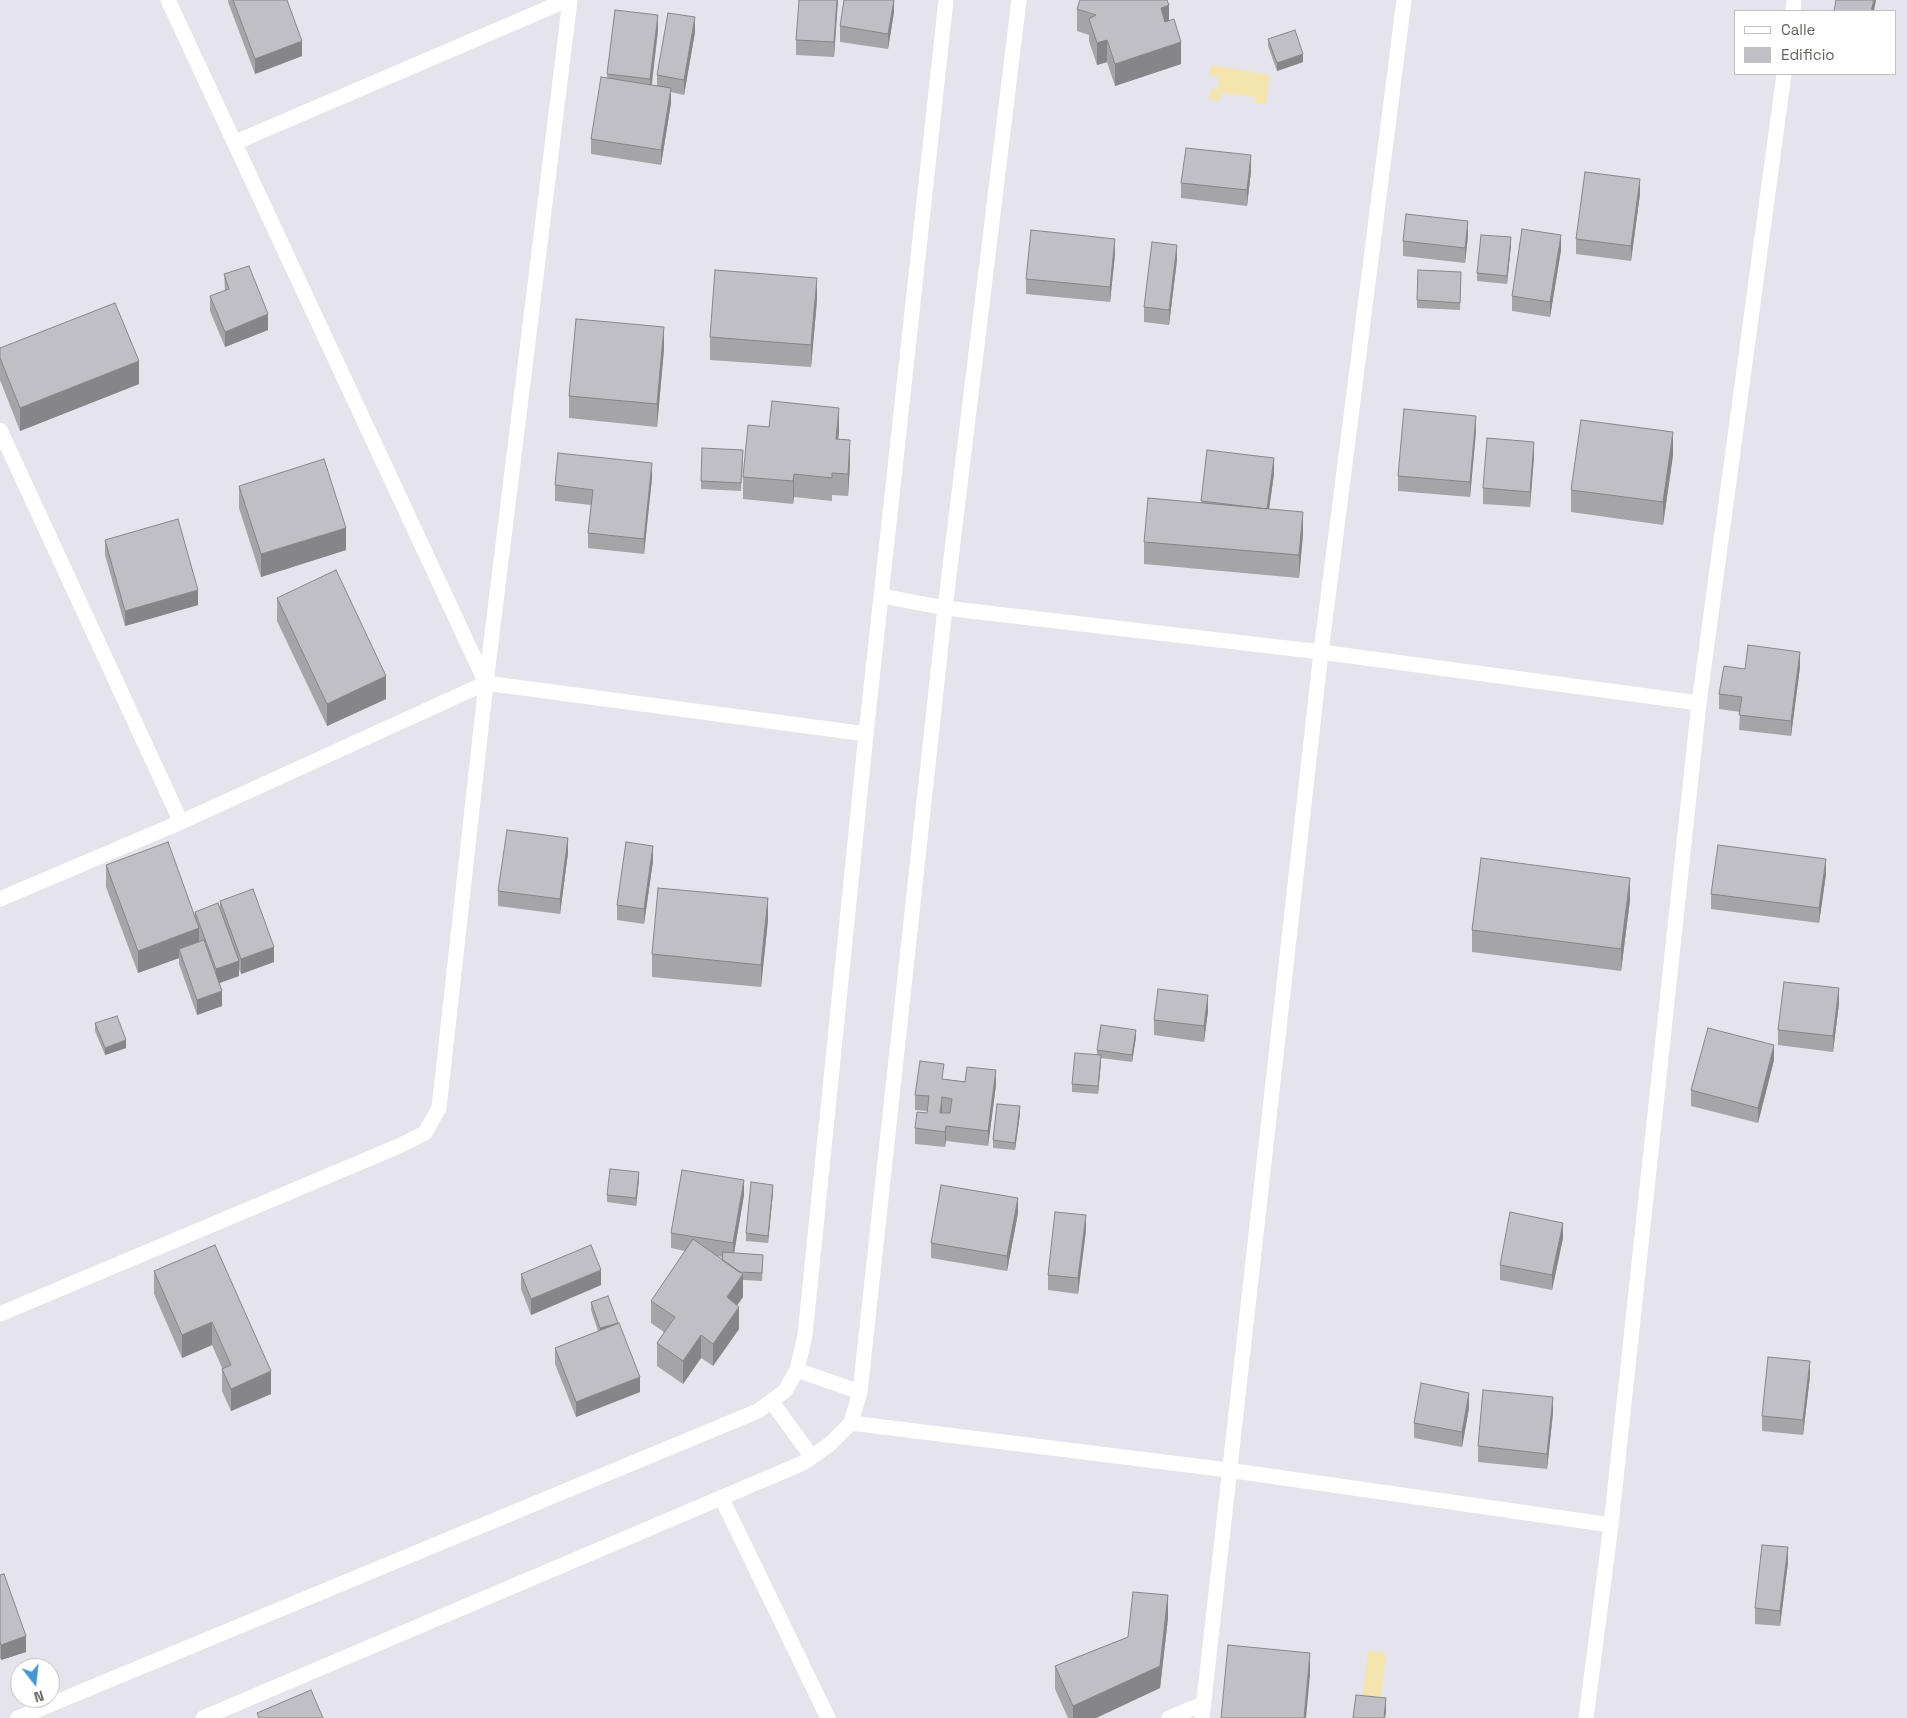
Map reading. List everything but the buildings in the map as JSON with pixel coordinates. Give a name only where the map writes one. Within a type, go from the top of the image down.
[{"type":"street","points":[[168,0],[236,142],[486,683]]},
{"type":"street","points":[[236,142],[568,0]]},
{"type":"street","points":[[0,1314],[390,1150],[426,1133],[439,1108],[486,683],[568,0]]},
{"type":"street","points":[[18,1718],[749,1415],[785,1391],[797,1370],[805,1335],[866,734],[946,0]]},
{"type":"street","points":[[203,1718],[803,1463],[830,1444],[851,1422],[860,1392],[945,608],[1018,0]]},
{"type":"street","points":[[1169,1718],[1202,1711],[1321,652],[1404,0]]},
{"type":"street","points":[[1586,1718],[1611,1525],[1699,703],[1784,75]]},
{"type":"street","points":[[0,430],[181,822]]},
{"type":"street","points":[[882,596],[945,608],[1321,652],[1699,703]]},
{"type":"street","points":[[0,899],[181,822],[486,683],[866,734]]},
{"type":"street","points":[[797,1370],[860,1392]]},
{"type":"street","points":[[771,1401],[812,1457]]},
{"type":"street","points":[[851,1422],[1228,1470],[1611,1525]]},
{"type":"street","points":[[722,1499],[828,1718]]},
{"type":"shaded area","points":[[1211,65],[1270,75],[1266,104],[1255,103],[1255,97],[1221,93],[1220,101],[1209,100],[1211,89],[1217,89],[1219,77],[1209,76]]},
{"type":"shaded area","points":[[1368,1651],[1386,1653],[1380,1705],[1362,1703]]}]
